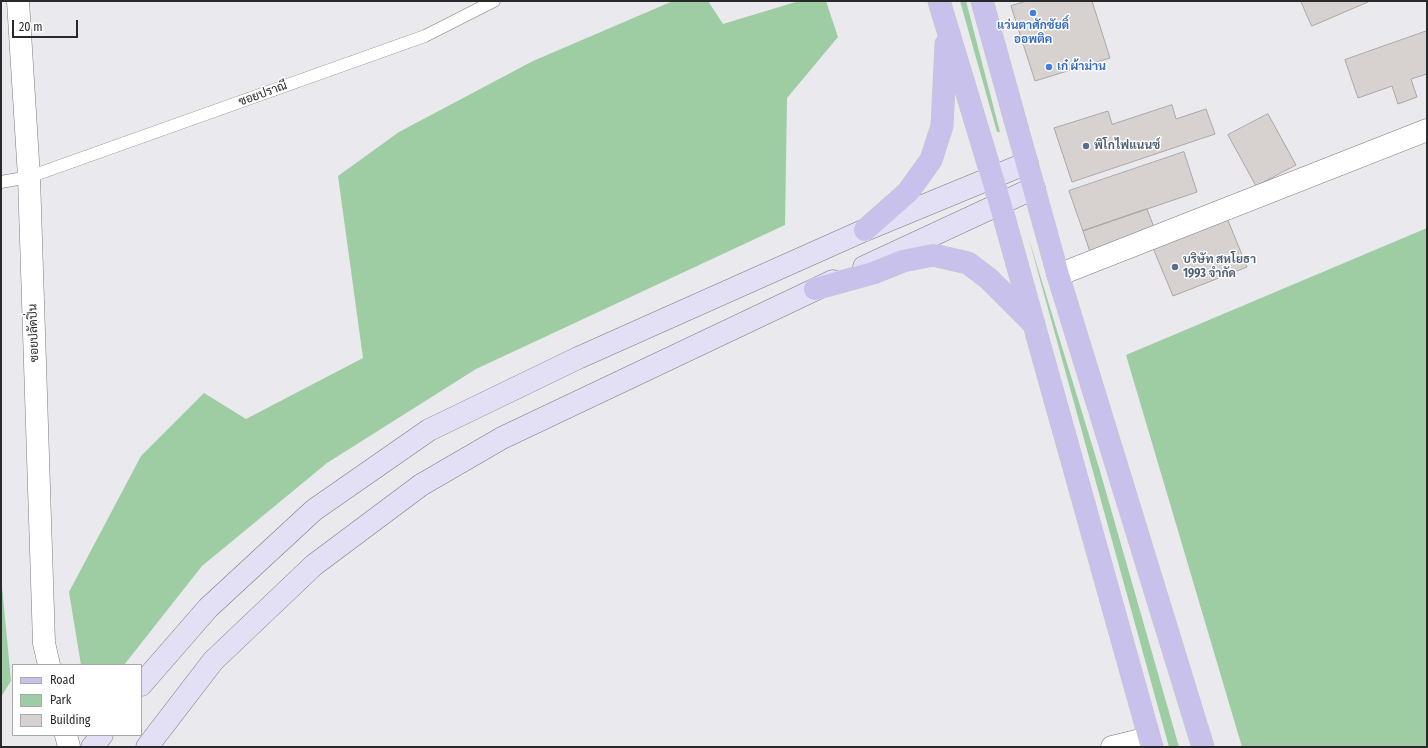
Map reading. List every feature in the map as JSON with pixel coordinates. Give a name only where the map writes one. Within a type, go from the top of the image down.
[{"type":"main road","points":[[939,1],[1000,203],[1150,743]]},
{"type":"main road","points":[[982,1],[1058,275],[1203,747]]},
{"type":"main road","points":[[865,230],[908,192],[932,160],[942,126],[947,27]]},
{"type":"main road","points":[[142,684],[208,608],[314,510],[429,430],[578,358],[865,230],[1026,163]]},
{"type":"main road","points":[[147,747],[213,661],[314,565],[422,485],[502,438],[815,289],[1034,188]]},
{"type":"main road","points":[[815,289],[873,272],[903,261],[933,255],[968,263],[990,279],[1034,324]]},
{"type":"main road","points":[[92,747],[101,736]]},
{"type":"street","name":"ซอยปลัดปิ่น","points":[[18,1],[29,178],[44,643],[49,664]]},
{"type":"street","points":[[1058,275],[1427,130]]},
{"type":"street","points":[[66,736],[69,747]]},
{"type":"street","points":[[1112,747],[1150,743]]},
{"type":"lane","name":"ซอยปราณี","points":[[1,182],[29,178],[425,36],[494,1]]},
{"type":"green space","points":[[673,1],[708,1],[723,24],[799,1],[826,1],[838,37],[787,98],[785,225],[476,369],[327,463],[202,566],[125,664],[81,664],[69,592],[141,456],[204,393],[246,419],[363,358],[338,176],[399,132],[533,61]]},
{"type":"green space","points":[[960,1],[966,1],[1000,132],[997,132]]},
{"type":"green space","points":[[1427,228],[1427,747],[1242,747],[1126,355]]},
{"type":"green space","points":[[1028,236],[1100,471],[1179,747],[1169,747]]},
{"type":"green space","points":[[1,576],[11,681],[1,697]]},
{"type":"building","points":[[1027,1],[1092,1],[1110,58],[1035,81],[1011,6]]},
{"type":"building","points":[[1301,1],[1368,1],[1368,2],[1312,26]]},
{"type":"building","points":[[1427,31],[1427,74],[1411,79],[1417,97],[1398,104],[1392,86],[1358,98],[1345,60]]},
{"type":"building","points":[[1172,105],[1176,119],[1206,109],[1215,134],[1072,182],[1054,128],[1108,111],[1112,124]]},
{"type":"building","points":[[1268,114],[1296,165],[1256,186],[1228,135]]},
{"type":"building","points":[[1184,152],[1197,192],[1083,231],[1069,191]]},
{"type":"building","points":[[1147,209],[1155,230],[1090,252],[1083,231]]},
{"type":"building","points":[[1227,218],[1247,267],[1173,296],[1153,248]]},
{"type":"place","name":"แว่นตาศักชัยดิ์ ออพติค","points":[[1033,13]]},
{"type":"place","name":"เก๋ ผ้าม่าน","points":[[1049,67]]},
{"type":"place","name":"พิโกไฟแนนซ์","points":[[1086,146]]},
{"type":"place","name":"บริษัท สหโยธา 1993 จำกัด","points":[[1175,267]]}]
